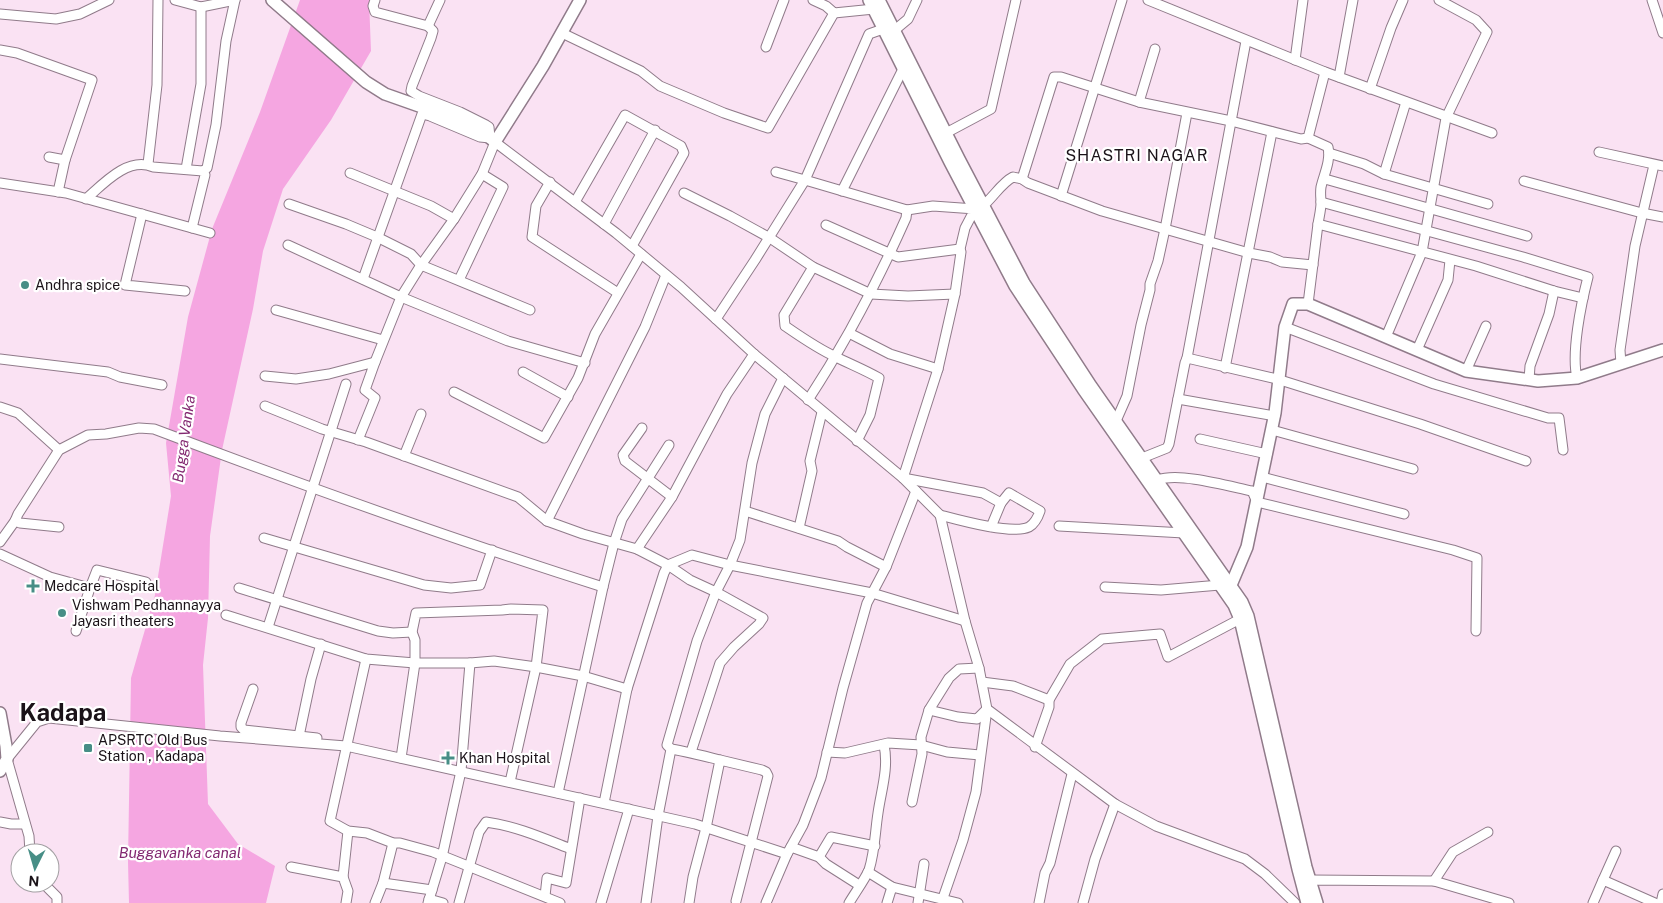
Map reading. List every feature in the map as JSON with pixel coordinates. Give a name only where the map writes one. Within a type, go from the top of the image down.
[{"type":"main road","points":[[272,0],[366,82],[385,94],[452,118],[493,140],[543,66],[580,0]]},
{"type":"main road","points":[[874,3],[903,69],[979,208],[1024,283],[1116,421],[1158,480],[1234,605],[1240,619],[1306,884],[1316,903]]},
{"type":"main road","points":[[888,32],[946,133],[1015,286],[1184,533],[1225,588],[1242,602],[1248,616],[1306,884],[1307,903]]},
{"type":"main road","points":[[1225,588],[1247,547],[1275,416],[1285,327],[1293,304],[1308,304],[1466,371],[1538,382],[1577,378],[1663,350]]},
{"type":"main road","points":[[0,714],[7,759],[0,770]]},
{"type":"street","points":[[0,14],[56,19],[80,14],[109,0]]},
{"type":"street","points":[[148,164],[157,85],[158,0]]},
{"type":"street","points":[[86,199],[128,166],[148,164],[153,167],[203,171],[208,168],[216,125],[226,41],[235,0],[201,7],[175,0]]},
{"type":"street","points":[[358,440],[375,398],[365,390],[383,340],[402,297],[421,264],[454,218],[482,174],[493,140],[486,125],[411,91],[433,31],[428,26],[375,12],[373,6],[375,0]]},
{"type":"street","points":[[428,26],[440,0]]},
{"type":"street","points":[[766,47],[784,0]]},
{"type":"street","points":[[813,0],[826,6],[834,13]]},
{"type":"street","points":[[716,319],[770,238],[805,180],[869,34],[888,32],[908,19],[917,0]]},
{"type":"street","points":[[946,133],[991,109],[1016,0]]},
{"type":"street","points":[[1062,196],[1122,0]]},
{"type":"street","points":[[1148,0],[1325,72],[1446,118],[1492,133]]},
{"type":"street","points":[[1295,60],[1303,0]]},
{"type":"street","points":[[1339,77],[1353,0]]},
{"type":"street","points":[[1370,89],[1391,28],[1403,0]]},
{"type":"street","points":[[1386,337],[1422,252],[1427,231],[1432,187],[1446,118],[1488,32],[1476,20],[1439,0]]},
{"type":"street","points":[[1652,0],[1663,32]]},
{"type":"street","points":[[562,33],[641,71],[660,86],[724,113],[768,128],[834,13],[874,3]]},
{"type":"street","points":[[186,170],[201,84],[201,7]]},
{"type":"street","points":[[1142,458],[1166,448],[1169,444],[1184,363],[1187,358],[1246,41]]},
{"type":"street","points":[[1139,102],[1155,49]]},
{"type":"street","points":[[0,50],[18,53],[92,80],[65,160],[58,192]]},
{"type":"street","points":[[842,191],[903,69]]},
{"type":"street","points":[[1308,138],[1325,72]]},
{"type":"street","points":[[1022,179],[1054,76],[1061,76],[1094,89],[1139,102],[1231,121],[1301,139],[1308,138],[1328,147],[1329,153],[1320,197],[1321,202],[1308,304]]},
{"type":"street","points":[[1384,174],[1406,102]]},
{"type":"street","points":[[1116,421],[1127,396],[1150,284],[1165,229],[1187,113]]},
{"type":"street","points":[[363,279],[422,114],[480,137],[493,140],[632,246],[754,354],[903,478],[940,515],[991,527],[1024,528],[1030,526],[1040,512],[1009,493],[1001,503],[991,527]]},
{"type":"street","points":[[575,202],[624,115],[628,115],[681,146],[684,152],[632,246]]},
{"type":"street","points":[[604,224],[655,130]]},
{"type":"street","points":[[1226,368],[1272,132]]},
{"type":"street","points":[[1599,152],[1659,166],[1642,213],[1635,246],[1621,340],[1621,364]]},
{"type":"street","points":[[1329,153],[1364,164],[1384,174],[1488,204]]},
{"type":"street","points":[[49,157],[65,160]]},
{"type":"street","points":[[192,228],[205,175],[203,171]]},
{"type":"street","points":[[776,172],[907,210],[934,206],[979,208]]},
{"type":"street","points":[[350,173],[395,190],[454,218]]},
{"type":"street","points":[[459,280],[503,187],[482,174]]},
{"type":"street","points":[[903,478],[938,369],[955,294],[960,249],[965,228],[979,208],[1003,182],[1012,177],[1022,179],[1028,184],[1102,211],[1249,253],[1270,257],[1282,262],[1313,265]]},
{"type":"street","points":[[1325,179],[1527,236]]},
{"type":"street","points":[[1524,181],[1663,217]]},
{"type":"street","points":[[550,182],[536,206],[532,236],[618,293]]},
{"type":"street","points":[[0,183],[58,192],[210,233]]},
{"type":"street","points":[[684,194],[770,238],[813,267],[871,294],[908,296],[955,294]]},
{"type":"street","points":[[1321,202],[1588,277],[1583,298],[1574,365],[1577,378]]},
{"type":"street","points":[[289,204],[377,237],[412,254],[421,264],[530,310]]},
{"type":"street","points":[[808,400],[836,357],[871,294],[906,218],[907,210]]},
{"type":"street","points":[[142,214],[126,285],[186,292]]},
{"type":"street","points":[[1318,224],[1476,266],[1554,291],[1583,298]]},
{"type":"street","points":[[826,225],[898,257],[960,249]]},
{"type":"street","points":[[288,245],[402,297],[508,341],[585,363]]},
{"type":"street","points":[[454,392],[544,438],[585,363],[595,334],[641,254]]},
{"type":"street","points":[[1417,350],[1448,280],[1450,260]]},
{"type":"street","points":[[813,267],[784,315],[785,326],[806,341],[879,378],[870,415],[857,441]]},
{"type":"street","points":[[547,520],[645,327],[666,275]]},
{"type":"street","points":[[1529,380],[1530,366],[1549,314],[1554,291]]},
{"type":"street","points":[[276,310],[383,340]]},
{"type":"street","points":[[1466,371],[1486,326]]},
{"type":"street","points":[[1285,327],[1434,384],[1548,418],[1558,418],[1562,450]]},
{"type":"street","points":[[849,333],[890,354],[938,369]]},
{"type":"street","points":[[637,549],[672,497],[727,394],[754,354]]},
{"type":"street","points":[[1187,358],[1279,380],[1420,424],[1526,461]]},
{"type":"street","points":[[0,359],[108,372],[162,385]]},
{"type":"street","points":[[265,376],[296,379],[329,374],[375,362]]},
{"type":"street","points":[[523,372],[568,397]]},
{"type":"street","points":[[736,901],[768,776],[762,770],[691,752],[671,749],[667,745],[697,641],[716,592],[740,540],[752,464],[765,414],[783,378]]},
{"type":"street","points":[[268,627],[346,384]]},
{"type":"street","points":[[1178,399],[1275,416]]},
{"type":"street","points":[[265,406],[332,432],[518,497],[547,520],[583,534],[637,549],[690,580],[716,592],[762,618],[759,624],[734,646],[720,663],[691,752]]},
{"type":"street","points":[[0,407],[18,413],[59,450]]},
{"type":"street","points":[[799,528],[812,471],[810,461],[822,412]]},
{"type":"street","points":[[404,456],[421,414]]},
{"type":"street","points":[[0,542],[59,450],[88,435],[139,428],[154,429],[313,488],[532,565],[603,587]]},
{"type":"street","points":[[642,428],[623,456],[625,461],[672,497]]},
{"type":"street","points":[[1272,430],[1413,469]]},
{"type":"street","points":[[1200,439],[1267,454]]},
{"type":"street","points":[[558,793],[614,543],[622,519],[670,445]]},
{"type":"street","points":[[1158,480],[1167,476],[1194,479],[1252,491],[1257,502],[1453,550],[1477,558],[1476,631]]},
{"type":"street","points":[[1262,477],[1404,514]]},
{"type":"street","points":[[903,478],[983,493],[1001,503]]},
{"type":"street","points":[[766,903],[789,851],[803,826],[820,778],[846,678],[872,593],[886,567],[916,491]]},
{"type":"street","points":[[745,511],[838,541],[886,567]]},
{"type":"street","points":[[940,515],[965,622],[979,668],[987,710],[976,792],[963,840],[943,898]]},
{"type":"street","points":[[15,521],[59,527]]},
{"type":"street","points":[[1059,526],[1184,533]]},
{"type":"street","points":[[264,538],[424,585],[451,588],[480,585],[492,550]]},
{"type":"street","points":[[0,554],[50,577],[90,588]]},
{"type":"street","points":[[604,803],[627,689],[664,572],[668,566],[692,555],[730,565],[872,593],[965,622]]},
{"type":"street","points":[[76,631],[97,570],[146,582]]},
{"type":"street","points":[[1105,587],[1161,590],[1225,588]]},
{"type":"street","points":[[238,588],[378,631],[393,633],[412,632]]},
{"type":"street","points":[[401,758],[415,663],[415,640],[412,632],[416,613],[511,609],[543,610],[536,667],[510,782]]},
{"type":"street","points":[[226,614],[366,659],[415,663],[494,661],[583,676],[627,689]]},
{"type":"street","points":[[1035,747],[1049,706],[1049,700],[1070,664],[1102,639],[1160,634],[1168,657],[1240,619]]},
{"type":"street","points":[[299,736],[311,679],[321,644]]},
{"type":"street","points":[[366,659],[330,821],[348,831],[367,833],[393,843],[400,843],[433,852],[560,903]]},
{"type":"street","points":[[443,903],[428,901],[442,857],[461,771],[470,663]]},
{"type":"street","points":[[912,802],[922,754],[921,737],[929,710],[949,678],[959,669],[979,668]]},
{"type":"street","points":[[982,682],[1013,686],[1049,700]]},
{"type":"street","points":[[253,689],[241,727],[244,730],[299,736],[346,744],[706,828],[751,842],[820,857],[826,864],[859,885]]},
{"type":"street","points":[[929,710],[958,717],[977,719],[987,710]]},
{"type":"street","points":[[987,710],[1114,804],[1156,826],[1245,859],[1265,874],[1295,903]]},
{"type":"street","points":[[28,843],[7,759],[37,722],[49,718],[220,736],[346,744]]},
{"type":"street","points":[[826,752],[845,753],[888,743],[921,745],[947,752],[980,755]]},
{"type":"street","points":[[849,903],[868,872],[875,846],[884,779],[884,745]]},
{"type":"street","points":[[646,903],[658,816],[671,749]]},
{"type":"street","points":[[689,903],[693,877],[706,828],[720,760]]},
{"type":"street","points":[[1039,903],[1045,873],[1050,863],[1072,774]]},
{"type":"street","points":[[545,896],[547,878],[566,883],[580,798]]},
{"type":"street","points":[[1084,903],[1094,859],[1114,804]]},
{"type":"street","points":[[601,903],[630,809]]},
{"type":"street","points":[[0,822],[25,824]]},
{"type":"street","points":[[459,903],[468,866],[480,832],[486,822],[500,824],[535,835],[571,849]]},
{"type":"street","points":[[346,903],[348,891],[343,877],[348,831]]},
{"type":"street","points":[[1434,881],[1453,852],[1488,832]]},
{"type":"street","points":[[820,857],[831,836],[875,846]]},
{"type":"street","points":[[375,903],[383,883],[393,843]]},
{"type":"street","points":[[1592,903],[1616,851]]},
{"type":"street","points":[[918,903],[924,864]]},
{"type":"street","points":[[291,867],[343,877]]},
{"type":"street","points":[[868,872],[892,887],[958,903]]},
{"type":"street","points":[[1604,880],[1655,903]]},
{"type":"street","points":[[1306,884],[1434,881],[1508,903]]},
{"type":"street","points":[[383,883],[432,890]]},
{"type":"street","points":[[887,903],[892,887]]},
{"type":"street","points":[[1661,903],[1663,894]]},
{"type":"water","name":"Buggavanka canal","points":[[300,0],[369,0],[371,51],[331,120],[283,189],[263,251],[253,309],[222,450],[210,536],[208,618],[203,665],[208,804],[238,844],[275,866],[266,903],[129,903],[131,678],[155,595],[171,496],[166,443],[188,317],[212,229],[260,112]]},
{"type":"place","name":"Andhra spice","points":[[25,285]]},
{"type":"place","name":"Medcare Hospital","points":[[33,586]]},
{"type":"place","name":"Vishwam Pedhannayya Jayasri theaters","points":[[62,613]]},
{"type":"place","name":"APSRTC Old Bus Station , Kadapa","points":[[88,748]]},
{"type":"place","name":"Khan Hospital","points":[[448,758]]},
{"type":"district","name":"SHASTRI NAGAR","points":[[1137,155]]},
{"type":"district","name":"Kadapa","points":[[63,713]]},
{"type":"water label","name":"Bugga Vanka","points":[[184,439]]}]
